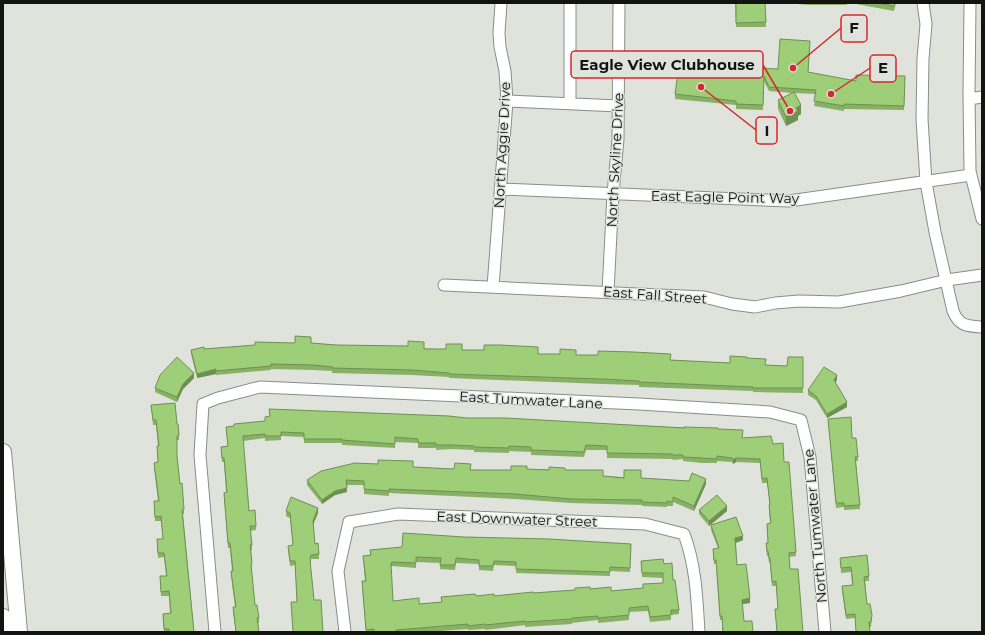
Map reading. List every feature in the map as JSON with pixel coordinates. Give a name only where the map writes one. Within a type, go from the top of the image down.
[{"type":"main road","points":[[3,452],[19,632]]},
{"type":"main road","points":[[3,617],[4,632]]},
{"type":"street","name":"North Aggie Drive","points":[[493,287],[507,100],[505,71],[499,33],[501,3]]},
{"type":"street","points":[[570,3],[570,103]]},
{"type":"street","name":"North Skyline Drive","points":[[608,292],[613,194],[618,139],[619,3]]},
{"type":"street","points":[[923,3],[926,24],[923,66],[922,119],[926,182],[935,232],[956,319],[963,324],[982,327]]},
{"type":"street","points":[[970,3],[969,99],[971,175],[982,219]]},
{"type":"street","points":[[969,99],[982,97]]},
{"type":"street","points":[[507,100],[619,106]]},
{"type":"street","name":"East Eagle Point Way","points":[[500,190],[789,201],[971,175]]},
{"type":"street","name":"East Fall Street","points":[[444,285],[704,296],[732,304],[755,307],[775,303],[799,301],[839,302],[901,291],[947,280],[982,275]]},
{"type":"street","name":"East Tumwater Lane","points":[[215,632],[200,455],[203,404],[218,398],[260,387],[639,404],[770,412],[801,420]]},
{"type":"street","name":"North Tumwater Lane","points":[[801,420],[810,457],[825,632]]},
{"type":"street","name":"East Downwater Street","points":[[344,632],[338,571],[348,522],[392,514],[645,524],[684,534],[690,550],[696,581],[699,632]]},
{"type":"building","points":[[736,3],[765,3],[766,22],[736,23]]},
{"type":"building","points":[[877,3],[895,3],[894,6]]},
{"type":"building","points":[[780,39],[810,41],[808,72],[856,81],[856,75],[905,76],[904,106],[844,104],[844,106],[814,101],[816,90],[769,87],[764,76],[763,105],[736,104],[736,101],[675,94],[679,65],[737,71],[737,67],[778,69]]},
{"type":"building","points":[[794,92],[801,105],[796,108],[798,111],[786,117],[778,100]]},
{"type":"building","points":[[295,336],[311,337],[311,343],[336,345],[408,346],[408,341],[424,342],[424,349],[446,349],[446,344],[462,344],[462,350],[484,350],[484,345],[500,345],[538,347],[538,354],[560,354],[560,349],[576,350],[576,355],[598,355],[598,351],[633,352],[671,354],[670,360],[730,363],[730,356],[747,357],[766,359],[765,365],[787,366],[788,357],[803,357],[803,388],[753,388],[602,379],[449,374],[412,370],[332,368],[333,367],[313,365],[271,364],[271,366],[216,371],[216,369],[197,374],[191,350],[204,347],[204,349],[255,345],[255,342],[295,343]]},
{"type":"building","points":[[177,357],[194,373],[183,384],[177,397],[155,388],[160,375]]},
{"type":"building","points":[[824,367],[837,375],[834,380],[847,402],[827,414],[816,396],[808,390]]},
{"type":"building","points":[[175,403],[179,435],[177,436],[177,456],[180,484],[182,483],[184,509],[182,510],[194,632],[169,632],[169,629],[164,629],[163,614],[171,613],[169,591],[161,592],[160,576],[167,576],[164,553],[158,553],[157,539],[163,539],[161,516],[155,517],[154,501],[159,501],[154,463],[158,462],[157,446],[159,446],[156,420],[153,420],[151,405]]},
{"type":"building","points":[[269,409],[467,418],[505,418],[684,428],[718,428],[743,430],[742,438],[771,436],[773,444],[783,443],[784,462],[789,462],[796,552],[789,553],[790,569],[798,569],[803,632],[777,632],[775,609],[778,609],[776,581],[772,582],[770,558],[766,543],[768,543],[767,524],[771,523],[770,505],[767,478],[762,479],[760,459],[736,458],[733,460],[732,458],[717,456],[717,459],[683,457],[683,455],[672,454],[607,453],[607,446],[586,445],[584,452],[531,450],[531,447],[509,446],[509,448],[436,445],[436,443],[418,443],[418,439],[395,437],[395,444],[342,439],[304,439],[304,433],[281,432],[281,436],[265,436],[265,434],[243,436],[249,511],[255,510],[256,526],[250,526],[252,545],[250,545],[255,605],[257,605],[259,618],[257,618],[259,632],[236,632],[233,607],[236,607],[231,571],[233,571],[230,543],[228,543],[224,493],[227,492],[224,458],[222,458],[221,447],[228,446],[226,427],[234,426],[234,424],[265,421],[265,417],[270,416]]},
{"type":"building","points":[[851,417],[852,438],[856,438],[858,457],[855,457],[860,505],[844,506],[844,503],[836,503],[828,419]]},
{"type":"building","points":[[378,460],[413,461],[413,467],[454,469],[455,463],[471,464],[470,470],[511,470],[511,466],[527,466],[527,469],[549,470],[549,467],[565,468],[565,470],[603,470],[603,476],[624,478],[624,470],[641,470],[641,478],[689,481],[692,473],[706,479],[694,506],[673,497],[673,502],[667,501],[667,503],[642,502],[642,500],[571,499],[515,494],[389,489],[389,491],[364,489],[364,481],[346,480],[347,488],[335,491],[322,500],[307,480],[321,471],[355,463],[378,464]]},
{"type":"building","points":[[717,495],[727,506],[709,521],[699,510]]},
{"type":"building","points":[[291,497],[318,508],[313,521],[315,544],[318,543],[319,554],[311,555],[310,560],[314,600],[321,600],[323,632],[293,632],[291,602],[297,602],[295,561],[290,561],[288,546],[293,545],[290,513],[286,511]]},
{"type":"building","points":[[736,517],[743,536],[735,538],[737,565],[746,564],[750,598],[742,600],[744,621],[752,621],[753,632],[723,632],[722,616],[720,616],[716,560],[714,560],[713,549],[719,548],[711,525]]},
{"type":"building","points":[[403,533],[631,544],[630,568],[610,567],[610,572],[516,569],[516,562],[494,561],[493,566],[479,566],[479,560],[456,558],[455,565],[440,565],[441,558],[416,557],[416,563],[391,563],[393,601],[419,598],[419,604],[442,602],[441,597],[475,594],[476,596],[494,594],[494,596],[575,590],[575,588],[590,587],[590,589],[611,587],[611,591],[643,588],[643,584],[663,583],[663,573],[642,573],[641,561],[663,559],[664,564],[672,563],[673,580],[675,580],[679,610],[671,610],[671,615],[650,617],[648,606],[629,608],[629,615],[598,618],[598,616],[468,626],[468,624],[396,630],[396,632],[374,632],[374,629],[366,630],[362,581],[366,581],[363,556],[371,555],[370,550],[402,547]]},
{"type":"building","points":[[867,555],[869,576],[864,577],[867,604],[870,604],[872,615],[871,622],[869,622],[870,632],[856,632],[855,614],[846,615],[842,586],[853,585],[851,567],[841,568],[840,558]]},
{"type":"place","name":"F","points":[[793,68]]},
{"type":"place","name":"I","points":[[701,87]]},
{"type":"place","name":"E","points":[[831,94]]},
{"type":"place","name":"Eagle View Clubhouse","points":[[790,111]]}]
